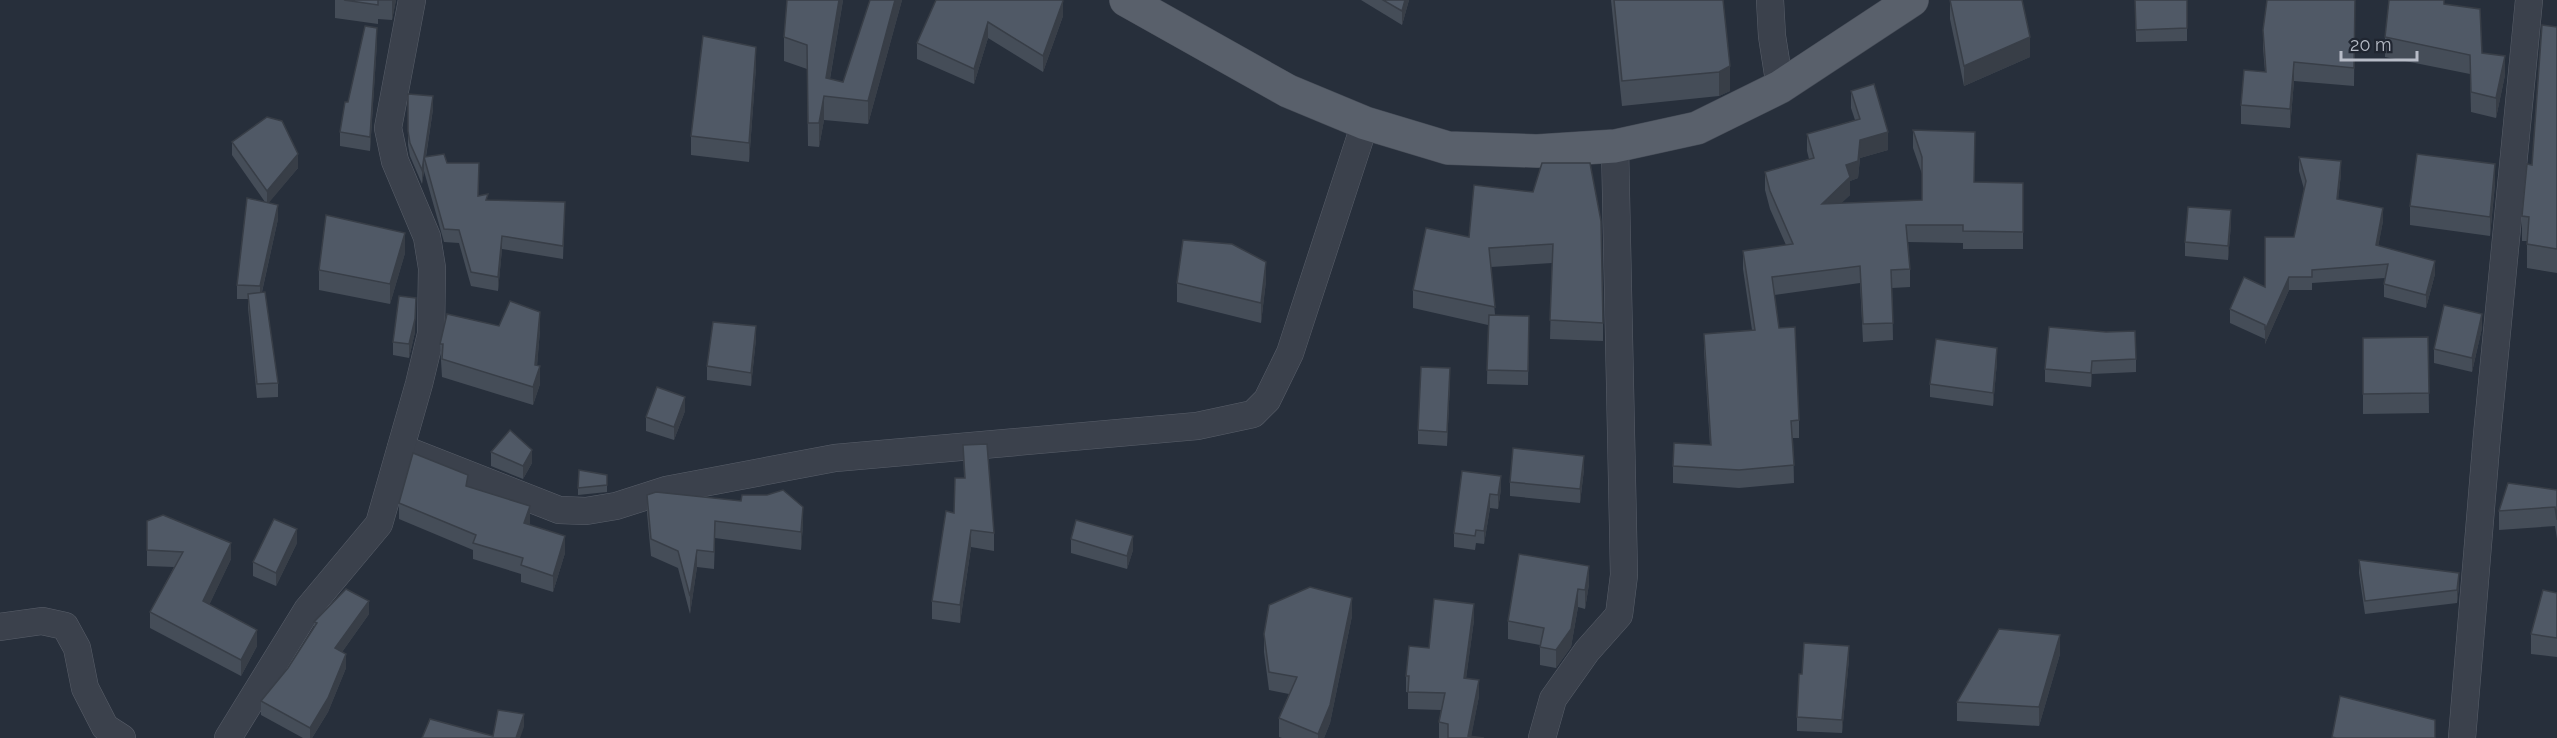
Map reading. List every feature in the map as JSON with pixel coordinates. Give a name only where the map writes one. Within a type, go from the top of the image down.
[{"type":"main road","points":[[1126,0],[1288,91],[1365,123],[1448,148],[1537,151],[1616,146],[1697,128],[1780,87],[1912,0]]},
{"type":"street","points":[[228,738],[307,610],[379,524],[431,334],[432,268],[427,237],[395,161],[388,128],[412,0]]},
{"type":"street","points":[[1770,0],[1772,36],[1780,87]]},
{"type":"street","points":[[2462,738],[2487,435],[2529,0]]},
{"type":"street","points":[[401,448],[559,510],[586,511],[616,506],[666,490],[835,458],[1197,426],[1253,414],[1267,400],[1290,353],[1365,123]]},
{"type":"street","points":[[1542,738],[1553,699],[1587,651],[1619,615],[1624,575],[1616,146]]},
{"type":"street","points":[[0,627],[42,621],[66,626],[77,648],[85,688],[105,727],[122,738]]},
{"type":"building","points":[[344,0],[378,0],[378,5]]},
{"type":"building","points":[[787,0],[839,0],[826,78],[843,82],[870,0],[895,0],[868,101],[824,96],[819,123],[808,123],[807,45],[784,37]]},
{"type":"building","points":[[936,0],[1063,1],[1043,56],[988,22],[974,69],[917,43]]},
{"type":"building","points":[[1383,0],[1405,0],[1402,11]]},
{"type":"building","points":[[1614,0],[1723,0],[1730,66],[1719,72],[1622,81]]},
{"type":"building","points":[[1950,0],[2022,0],[2030,37],[1964,66]]},
{"type":"building","points":[[2135,0],[2187,0],[2187,28],[2136,30]]},
{"type":"building","points":[[2267,0],[2355,0],[2354,68],[2294,62],[2290,109],[2241,105],[2244,70],[2266,72],[2263,30]]},
{"type":"building","points":[[2389,0],[2444,0],[2444,4],[2480,9],[2482,53],[2505,56],[2496,98],[2471,92],[2470,55],[2385,37]]},
{"type":"building","points":[[2542,25],[2557,27],[2557,249],[2527,244],[2529,217],[2522,216],[2527,164],[2532,165]]},
{"type":"building","points":[[365,26],[377,28],[370,137],[340,132],[345,102],[348,102]]},
{"type":"building","points":[[703,36],[756,47],[749,143],[691,136]]},
{"type":"building","points":[[1874,84],[1888,132],[1860,140],[1858,161],[1846,165],[1850,177],[1822,204],[1922,200],[1922,157],[1913,130],[1975,132],[1974,182],[2023,183],[2023,232],[1963,231],[1963,225],[1906,225],[1910,269],[1891,270],[1893,323],[1863,324],[1860,266],[1772,277],[1779,328],[1795,327],[1799,420],[1791,421],[1794,465],[1739,470],[1673,466],[1674,443],[1711,445],[1704,334],[1755,330],[1743,251],[1793,244],[1770,191],[1765,172],[1814,158],[1807,134],[1860,119],[1851,91]]},
{"type":"building","points":[[408,94],[433,96],[422,170],[410,143]]},
{"type":"building","points":[[267,117],[282,121],[298,154],[267,191],[232,142]]},
{"type":"building","points":[[444,154],[447,163],[479,163],[478,196],[488,194],[486,200],[565,202],[563,246],[502,236],[498,277],[471,272],[459,230],[444,229],[424,157]]},
{"type":"building","points":[[2417,154],[2495,164],[2490,217],[2410,206]]},
{"type":"building","points":[[2299,157],[2341,161],[2337,199],[2383,208],[2376,245],[2435,261],[2426,295],[2384,284],[2388,264],[2312,270],[2312,277],[2289,277],[2265,330],[2265,325],[2230,309],[2244,277],[2265,287],[2265,237],[2294,237],[2306,181]]},
{"type":"building","points":[[1542,163],[1590,163],[1601,221],[1603,323],[1550,320],[1553,244],[1489,248],[1495,307],[1413,290],[1426,228],[1469,237],[1474,185],[1533,192]]},
{"type":"building","points":[[247,198],[278,205],[260,286],[237,285]]},
{"type":"building","points":[[2188,207],[2231,210],[2228,246],[2185,242]]},
{"type":"building","points":[[326,215],[405,233],[390,284],[319,270]]},
{"type":"building","points":[[1183,240],[1232,244],[1266,262],[1261,303],[1177,283]]},
{"type":"building","points":[[265,292],[278,383],[257,384],[248,294]]},
{"type":"building","points":[[399,296],[416,298],[415,319],[409,344],[393,342]]},
{"type":"building","points":[[510,301],[540,312],[535,365],[540,366],[533,387],[442,359],[443,344],[440,344],[447,314],[499,326]]},
{"type":"building","points":[[2444,305],[2482,314],[2472,358],[2434,349]]},
{"type":"building","points":[[1489,315],[1529,316],[1528,371],[1487,370]]},
{"type":"building","points":[[713,322],[756,326],[751,373],[707,366]]},
{"type":"building","points":[[2049,327],[2106,332],[2135,331],[2136,359],[2092,361],[2091,373],[2045,369]]},
{"type":"building","points":[[2428,337],[2429,393],[2363,394],[2363,338]]},
{"type":"building","points":[[1936,339],[1997,348],[1993,393],[1930,384]]},
{"type":"building","points":[[1421,367],[1450,368],[1447,432],[1418,430]]},
{"type":"building","points":[[657,387],[685,397],[674,427],[646,417]]},
{"type":"building","points":[[510,430],[532,450],[523,466],[491,452]]},
{"type":"building","points":[[987,444],[994,533],[971,530],[960,605],[932,601],[946,511],[954,513],[955,478],[965,478],[963,445]]},
{"type":"building","points":[[1513,448],[1584,456],[1580,489],[1510,482]]},
{"type":"building","points":[[413,453],[468,475],[466,486],[530,506],[524,523],[565,536],[553,576],[521,565],[523,558],[473,543],[476,535],[399,503]]},
{"type":"building","points":[[579,470],[607,475],[607,485],[578,488]]},
{"type":"building","points":[[1462,471],[1501,476],[1498,495],[1490,494],[1484,531],[1476,530],[1475,536],[1454,533]]},
{"type":"building","points":[[2508,483],[2557,490],[2557,520],[2555,507],[2499,511]]},
{"type":"building","points":[[783,490],[803,507],[801,532],[715,521],[714,552],[697,550],[690,596],[678,551],[651,539],[647,495],[656,492],[741,501],[742,495],[767,495]]},
{"type":"building","points":[[163,515],[231,543],[203,601],[257,630],[241,660],[150,612],[183,552],[147,550],[147,521]]},
{"type":"building","points":[[274,519],[297,529],[276,573],[253,562]]},
{"type":"building","points":[[1076,520],[1133,536],[1127,556],[1071,539]]},
{"type":"building","points":[[1519,554],[1589,566],[1585,590],[1578,589],[1571,629],[1556,650],[1540,647],[1544,628],[1508,621]]},
{"type":"building","points":[[2359,560],[2459,573],[2457,590],[2365,601]]},
{"type":"building","points":[[1310,587],[1352,598],[1330,705],[1318,734],[1279,718],[1297,677],[1269,672],[1264,634],[1269,605]]},
{"type":"building","points":[[346,589],[369,601],[335,648],[346,654],[328,698],[310,728],[261,701],[288,668],[317,623],[314,622]]},
{"type":"building","points":[[2543,590],[2557,593],[2557,638],[2531,634]]},
{"type":"building","points":[[1434,599],[1474,604],[1464,678],[1479,680],[1468,736],[1484,738],[1448,738],[1448,724],[1439,722],[1445,693],[1408,692],[1409,676],[1406,676],[1409,646],[1429,648]]},
{"type":"building","points":[[1999,629],[2060,635],[2039,707],[1957,702]]},
{"type":"building","points":[[1804,643],[1849,646],[1842,720],[1797,717],[1799,674],[1802,674]]},
{"type":"building","points":[[2340,696],[2435,720],[2435,738],[2332,737]]},
{"type":"building","points":[[498,710],[524,714],[516,738],[422,738],[430,719],[493,736]]}]
